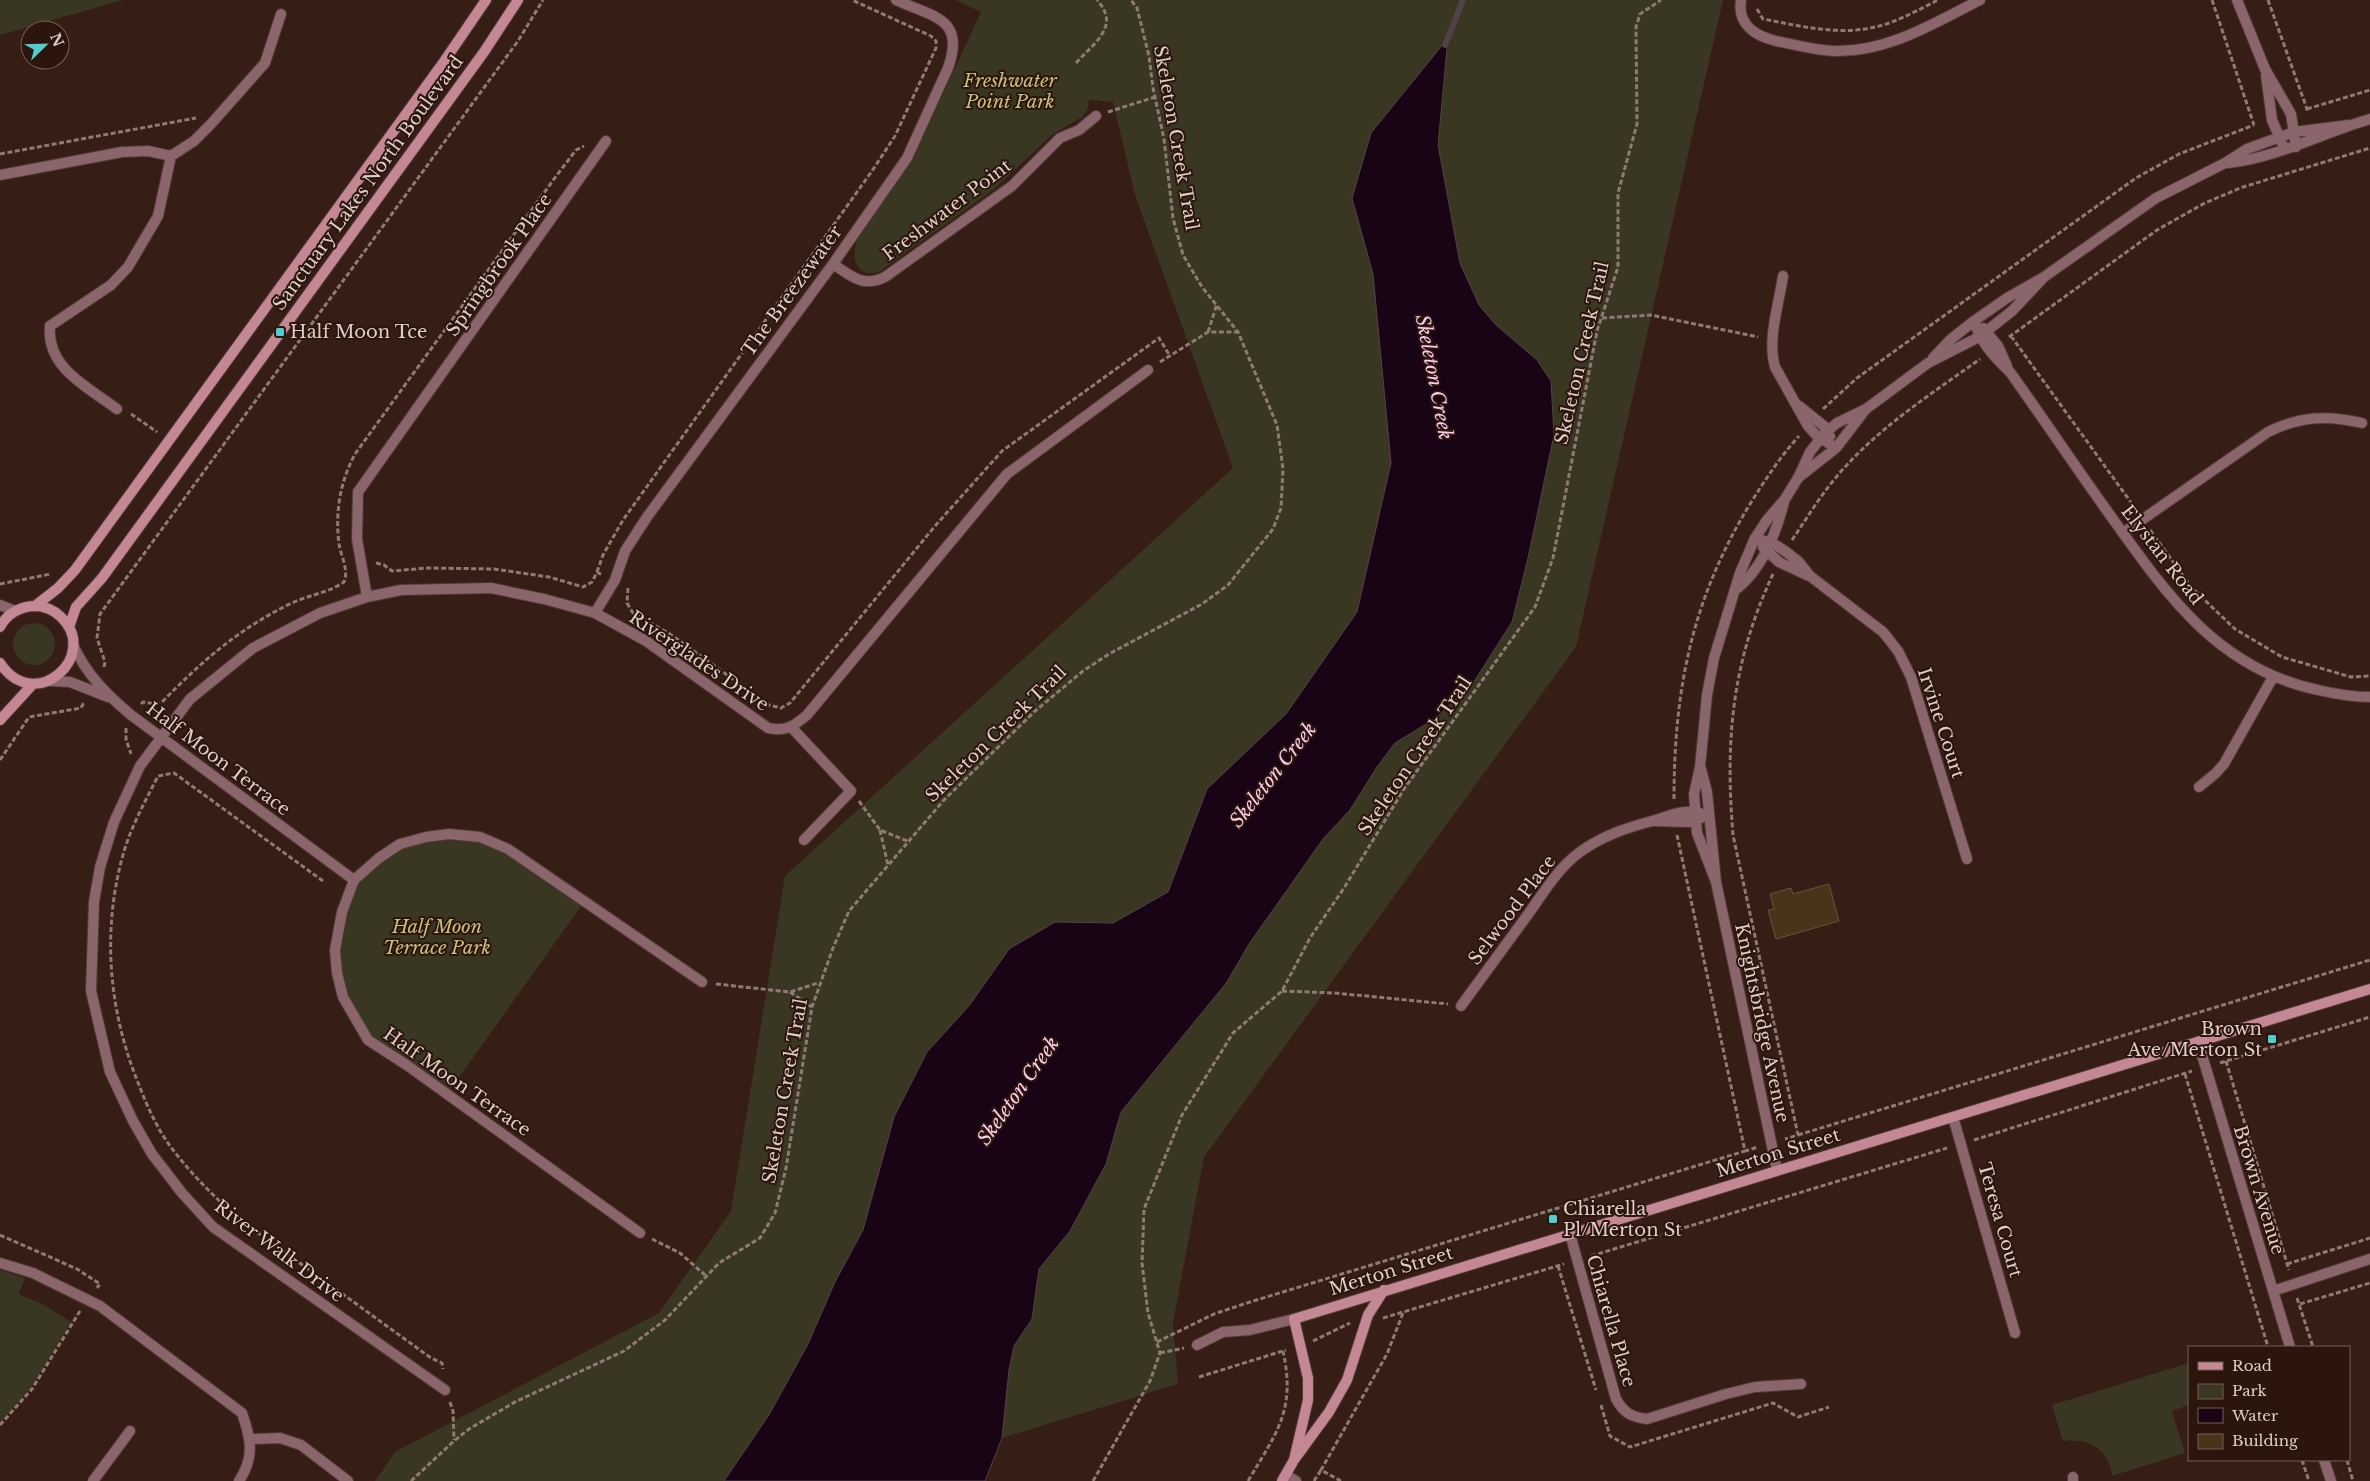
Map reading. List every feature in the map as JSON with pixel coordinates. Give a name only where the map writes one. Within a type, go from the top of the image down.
[{"type":"street","name":"Sanctuary Lakes North Boulevard","points":[[35,606],[58,588],[75,570],[443,63],[486,0]]},
{"type":"street","name":"Sanctuary Lakes North Boulevard","points":[[69,627],[76,607],[102,578],[484,52],[518,0]]},
{"type":"street","name":"The Breezewater","points":[[595,613],[615,580],[625,551],[646,517],[833,264],[908,158],[953,55],[953,34],[948,24],[896,0]]},
{"type":"street","points":[[1741,0],[1741,14],[1744,22],[1754,33],[1768,39],[1833,51],[1864,48],[1901,39],[1980,0]]},
{"type":"street","points":[[2237,0],[2265,69],[2291,114],[2296,147]]},
{"type":"street","points":[[0,175],[122,152],[148,152],[171,156],[194,141],[265,63],[281,14]]},
{"type":"street","points":[[2265,69],[2272,120],[2285,150]]},
{"type":"street","name":"Freshwater Point","points":[[833,264],[851,276],[864,281],[873,283],[885,277],[1012,186],[1060,138],[1079,130],[1096,116]]},
{"type":"street","name":"Knightsbridge Avenue","points":[[2225,163],[2252,160],[2296,147],[2370,118]]},
{"type":"street","name":"Knightsbridge Avenue","points":[[1928,363],[1950,340],[1974,321],[2007,298],[2044,277],[2156,198],[2225,163],[2247,149],[2294,132],[2349,125]]},
{"type":"street","name":"Springbrook Place","points":[[367,597],[357,539],[358,492],[606,142]]},
{"type":"street","points":[[118,410],[63,368],[52,350],[49,337],[50,326],[111,286],[128,267],[158,216],[171,156]]},
{"type":"street","points":[[1783,276],[1773,339],[1772,358],[1808,426],[1824,435]]},
{"type":"street","name":"Knightsbridge Avenue","points":[[1716,882],[1701,848],[1695,816],[1694,794],[1700,767],[1707,695],[1714,658],[1738,588],[1740,573],[1755,538],[1766,520],[1785,500],[1810,452],[1837,423],[1866,409],[1928,363],[1983,334],[2012,311],[2044,277]]},
{"type":"street","name":"Elystan Road","points":[[1974,321],[2123,533],[2168,595],[2187,616],[2226,650],[2273,677],[2305,688],[2370,698]]},
{"type":"street","points":[[804,840],[851,791],[792,728],[807,715],[1007,474],[1148,370]]},
{"type":"street","points":[[1797,404],[1815,418],[1824,435],[1836,448]]},
{"type":"street","name":"Knightsbridge Avenue","points":[[1798,478],[1836,448],[1866,409]]},
{"type":"street","points":[[2123,533],[2268,432],[2285,424],[2319,417],[2343,419],[2362,424]]},
{"type":"street","name":"Knightsbridge Avenue","points":[[1738,588],[1750,577],[1768,546],[1777,528],[1785,500]]},
{"type":"street","name":"Irvine Court","points":[[1755,538],[1768,546],[1785,551],[1810,576],[1883,632],[1898,651],[1912,676],[1967,860]]},
{"type":"street","name":"Irvine Court","points":[[1768,546],[1779,562],[1810,576]]},
{"type":"street","name":"Riverglades Drive","points":[[162,739],[190,699],[253,648],[320,613],[367,597],[401,590],[491,588],[544,599],[595,613],[646,641],[768,728],[780,731],[792,728]]},
{"type":"street","points":[[0,605],[15,611]]},
{"type":"street","points":[[0,627],[3,621],[15,611],[35,606],[55,612],[69,627],[73,645],[72,656],[67,666],[50,681],[33,684],[13,678],[0,663]]},
{"type":"street","name":"Half Moon Terrace","points":[[73,645],[94,685],[162,739],[354,880]]},
{"type":"street","points":[[2199,787],[2224,764],[2273,677]]},
{"type":"street","name":"Half Moon Terrace","points":[[50,681],[94,685]]},
{"type":"street","points":[[0,720],[33,684]]},
{"type":"street","name":"River Walk Drive","points":[[162,739],[140,766],[114,822],[100,867],[94,902],[91,991],[110,1072],[133,1121],[152,1154],[182,1193],[213,1227],[445,1390]]},
{"type":"street","name":"Knightsbridge Avenue","points":[[1700,767],[1707,792],[1716,882],[1777,1170]]},
{"type":"street","name":"Selwood Place","points":[[1461,1006],[1566,864],[1578,853],[1603,837],[1674,812],[1688,810],[1695,816]]},
{"type":"street","name":"Selwood Place","points":[[1652,821],[1675,823],[1695,816],[1710,815]]},
{"type":"street","name":"Half Moon Terrace","points":[[640,1233],[408,1066],[368,1040],[343,997],[337,973],[335,950],[342,912],[354,880],[379,858],[400,844],[449,834],[480,837],[508,849],[702,982]]},
{"type":"street","name":"Merton Street","points":[[1196,1345],[1223,1332],[1250,1330],[1294,1318],[2370,989]]},
{"type":"street","name":"Brown Avenue","points":[[2198,1042],[2290,1346]]},
{"type":"street","name":"Teresa Court","points":[[1953,1116],[2015,1333]]},
{"type":"street","name":"Chiarella Place","points":[[1570,1234],[1616,1399],[1623,1412],[1634,1418],[1647,1419],[1726,1394],[1755,1387],[1801,1384]]},
{"type":"street","points":[[2273,1291],[2370,1259]]},
{"type":"street","points":[[0,1263],[33,1273],[100,1306],[242,1413],[251,1439],[247,1469],[239,1481]]},
{"type":"street","points":[[1296,1481],[1284,1478],[1294,1460],[1329,1412],[1347,1380],[1366,1319],[1384,1290]]},
{"type":"street","points":[[1294,1318],[1308,1378],[1308,1400],[1294,1460]]},
{"type":"street","points":[[94,1481],[130,1431]]},
{"type":"street","points":[[251,1439],[280,1438],[301,1445],[348,1481]]},
{"type":"street","points":[[2324,1461],[2331,1481]]},
{"type":"path","points":[[0,760],[29,717],[81,708],[105,662],[97,638],[100,614],[518,41],[543,0]]},
{"type":"path","points":[[346,573],[353,566],[375,563],[384,565],[392,571],[428,568],[494,569],[549,577],[582,587],[592,582],[603,555],[623,520],[798,277],[895,136],[928,66],[936,48],[936,41],[931,36],[852,0]]},
{"type":"path","points":[[1076,63],[1106,29],[1107,14],[1097,0]]},
{"type":"path","name":"Skeleton Creek Trail","points":[[411,1481],[454,1441],[515,1402],[624,1351],[665,1320],[705,1275],[719,1263],[760,1238],[775,1212],[786,1168],[812,1006],[819,983],[849,911],[944,800],[1041,706],[1083,670],[1108,654],[1202,604],[1228,585],[1273,529],[1281,508],[1283,469],[1277,426],[1238,332],[1217,303],[1202,287],[1183,255],[1172,218],[1164,139],[1149,56],[1137,8],[1131,0]]},
{"type":"path","name":"Skeleton Creek Trail","points":[[1160,1353],[1148,1313],[1142,1263],[1144,1209],[1182,1115],[1233,1033],[1282,991],[1310,938],[1344,888],[1404,789],[1536,606],[1553,558],[1602,318],[1618,267],[1618,194],[1636,124],[1636,27],[1640,14],[1661,0]]},
{"type":"path","points":[[1755,6],[1763,19],[1822,30],[1840,31],[1887,24],[1938,0]]},
{"type":"path","points":[[2308,108],[2370,90]]},
{"type":"path","points":[[1096,116],[1155,97]]},
{"type":"path","points":[[0,154],[221,113]]},
{"type":"path","points":[[1815,418],[1857,378],[2136,178],[2179,154],[2254,125]]},
{"type":"path","points":[[1785,551],[1817,502],[1846,465],[1891,425],[2157,230],[2203,204],[2240,188],[2370,148]]},
{"type":"path","points":[[1208,332],[1217,303]]},
{"type":"path","points":[[1602,318],[1651,315],[1738,334],[1773,339]]},
{"type":"path","points":[[1148,370],[1208,332],[1238,332]]},
{"type":"path","points":[[2011,336],[2192,588],[2234,628],[2282,657],[2351,677],[2370,676]]},
{"type":"path","points":[[597,572],[627,587],[629,592],[627,603],[633,612],[666,630],[769,705],[781,708],[790,702],[935,526],[1002,451],[1159,338],[1170,356]]},
{"type":"path","points":[[118,410],[124,409],[156,432]]},
{"type":"path","points":[[1674,812],[1674,752],[1682,686],[1692,634],[1715,569],[1743,516],[1772,469],[1808,426]]},
{"type":"path","points":[[1779,562],[1748,637],[1737,680],[1730,737],[1729,784],[1733,834],[1798,1135]]},
{"type":"path","points":[[323,881],[174,772],[158,776],[133,826],[125,849],[115,891],[110,933],[110,961],[119,1031],[146,1102],[169,1144],[220,1202],[243,1222],[431,1358],[442,1363],[445,1390],[453,1411],[454,1441]]},
{"type":"path","points":[[851,791],[880,830],[888,865]]},
{"type":"path","points":[[1675,823],[1745,1151]]},
{"type":"path","points":[[880,830],[910,842]]},
{"type":"path","points":[[1157,1342],[1214,1314],[1250,1302],[2370,960]]},
{"type":"path","points":[[702,982],[790,992],[819,983]]},
{"type":"path","points":[[1282,991],[1335,993],[1461,1006]]},
{"type":"path","points":[[790,992],[812,1006]]},
{"type":"path","points":[[1199,1377],[1301,1346],[1322,1338],[1339,1326],[1366,1319],[1387,1318],[2370,1017]]},
{"type":"path","points":[[2226,1061],[2313,1346]]},
{"type":"path","points":[[2185,1074],[2268,1346]]},
{"type":"path","points":[[640,1233],[680,1253],[705,1275]]},
{"type":"path","points":[[0,1235],[77,1269],[100,1284],[87,1300],[32,1389],[0,1425]]},
{"type":"path","points":[[2287,1264],[2370,1238]]},
{"type":"path","points":[[1558,1266],[1610,1436],[1630,1447],[1773,1403],[1798,1417],[1829,1407]]},
{"type":"path","points":[[2300,1304],[2370,1283]]},
{"type":"path","points":[[1314,1481],[1387,1354],[1403,1313]]},
{"type":"path","points":[[1094,1481],[1150,1381],[1160,1353],[1196,1345]]},
{"type":"path","points":[[1248,1481],[1280,1428],[1288,1403],[1288,1376],[1283,1351]]},
{"type":"path","points":[[2302,1461],[2309,1481]]},
{"type":"path","points":[[2347,1461],[2353,1481]]},
{"type":"path","points":[[1320,1470],[1341,1481]]},
{"type":"green space","points":[[0,0],[123,0],[53,20],[20,20],[20,29],[0,35]]},
{"type":"green space","name":"Freshwater Point Park","points":[[955,0],[1723,0],[1576,647],[1204,1157],[1173,1323],[1178,1384],[1002,1438],[858,1442],[822,1481],[375,1481],[395,1452],[659,1313],[731,1211],[785,876],[1233,468],[1135,195],[1113,102],[1089,100],[1088,108],[1082,117],[1053,134],[993,190],[879,272],[864,272],[856,264],[855,252],[858,238],[912,161],[981,12]]},
{"type":"green space","points":[[38,623],[46,626],[52,632],[55,644],[52,656],[46,662],[30,665],[22,662],[16,656],[13,640],[16,632],[22,626]]},
{"type":"green space","name":"Half Moon Terrace Park","points":[[426,837],[480,837],[584,902],[447,1094],[368,1040],[353,1018],[335,950],[354,880],[379,858]]},
{"type":"green space","points":[[0,1270],[25,1278],[19,1294],[46,1306],[71,1322],[30,1389],[0,1423]]},
{"type":"green space","points":[[2188,1363],[2188,1405],[2172,1411],[2185,1453],[2112,1476],[2107,1458],[2096,1447],[2081,1441],[2063,1441],[2052,1405]]},
{"type":"water","points":[[1448,38],[1438,145],[1460,263],[1479,305],[1496,325],[1537,360],[1551,381],[1554,435],[1528,558],[1512,622],[1475,680],[1436,718],[1395,743],[1377,767],[1350,810],[1323,839],[1249,944],[1227,982],[1121,1112],[1106,1164],[1070,1231],[1039,1269],[1032,1319],[1014,1346],[1009,1370],[1002,1438],[985,1481],[724,1481],[769,1415],[808,1344],[835,1282],[863,1230],[894,1117],[927,1052],[969,1006],[1009,949],[1055,922],[1113,923],[1168,892],[1207,789],[1286,714],[1357,612],[1391,463],[1373,274],[1352,198],[1371,133]]},
{"type":"building","points":[[1829,884],[1839,921],[1776,939],[1768,910],[1774,909],[1770,894],[1791,888],[1793,894]]},
{"type":"waterway","name":"Skeleton Creek","points":[[1445,45],[1463,0]]},
{"type":"place","name":"Half Moon Tce","points":[[280,332]]},
{"type":"place","name":"Brown Ave/Merton St","points":[[2272,1039]]},
{"type":"place","name":"Chiarella Pl/Merton St","points":[[1553,1219]]}]
